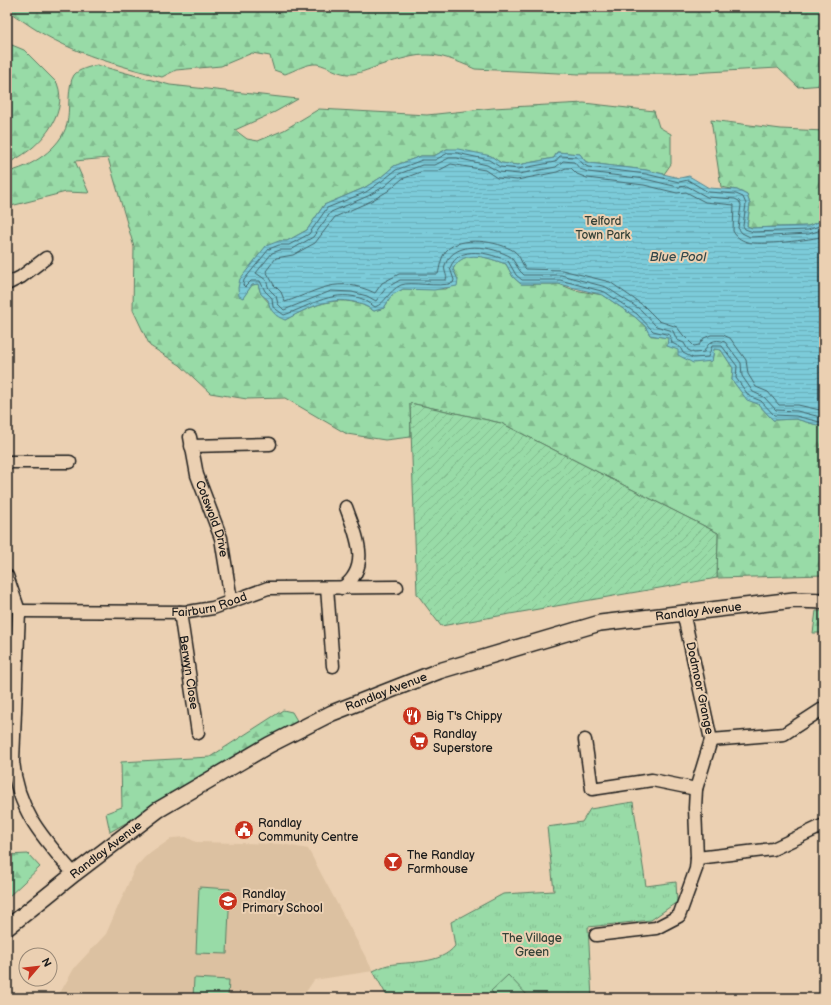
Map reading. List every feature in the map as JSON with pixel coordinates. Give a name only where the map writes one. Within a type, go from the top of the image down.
[{"type":"street","points":[[7,284],[21,277],[46,258]]},
{"type":"street","name":"Cotswold Drive","points":[[231,600],[221,538],[197,475],[190,442],[270,444]]},
{"type":"street","points":[[7,462],[70,462]]},
{"type":"street","points":[[342,588],[355,575],[360,561],[358,540],[346,507]]},
{"type":"street","points":[[7,576],[19,611],[10,740],[14,776],[22,802],[41,835],[74,874]]},
{"type":"street","name":"Fairburn Road","points":[[19,611],[180,612],[213,608],[231,600],[268,588],[397,587]]},
{"type":"street","points":[[327,588],[333,666]]},
{"type":"street","name":"Randlay Avenue","points":[[7,928],[74,874],[158,810],[269,745],[332,713],[439,671],[600,623],[794,600],[824,600]]},
{"type":"street","name":"Berwyn Close","points":[[180,612],[198,733]]},
{"type":"street","name":"Dodmoor Grange","points":[[596,935],[656,928],[679,916],[692,882],[697,858],[695,808],[696,789],[711,740],[683,612]]},
{"type":"street","points":[[711,740],[784,734],[824,708]]},
{"type":"street","points":[[585,740],[592,789],[652,780],[696,789]]},
{"type":"street","points":[[697,858],[773,850],[824,825]]},
{"type":"shaded area","name":"Randlay Primary School","points":[[186,837],[196,842],[282,844],[308,849],[373,971],[314,980],[302,998],[57,998],[75,967],[106,934],[135,868],[145,857],[172,838]]},
{"type":"green space","points":[[7,7],[824,7],[824,85],[798,87],[778,68],[673,74],[579,74],[475,69],[438,56],[428,55],[408,57],[363,72],[352,74],[338,72],[317,64],[313,64],[285,74],[274,70],[270,56],[252,53],[221,66],[176,70],[162,77],[107,61],[55,41],[14,15]]},
{"type":"green space","points":[[7,43],[24,50],[57,83],[60,95],[59,108],[55,120],[48,131],[39,142],[29,150],[18,158],[7,163]]},
{"type":"green space","points":[[97,65],[170,85],[298,99],[275,112],[235,130],[247,139],[258,141],[284,130],[319,109],[427,115],[493,108],[584,103],[654,111],[659,127],[671,134],[671,164],[664,174],[646,170],[589,163],[585,161],[580,154],[557,152],[554,158],[518,165],[501,163],[491,156],[447,149],[434,156],[421,156],[394,166],[380,178],[364,188],[324,205],[307,230],[287,241],[279,241],[243,297],[252,285],[258,284],[261,294],[285,320],[307,309],[329,302],[351,302],[363,305],[374,311],[384,308],[392,295],[403,289],[446,289],[458,280],[453,269],[458,262],[463,258],[477,256],[506,264],[513,277],[521,284],[559,284],[574,290],[603,295],[635,317],[645,326],[650,335],[668,338],[693,362],[712,361],[714,349],[721,350],[733,368],[732,380],[747,399],[758,404],[773,420],[796,419],[824,427],[824,575],[717,578],[718,533],[501,423],[410,403],[411,437],[385,440],[347,434],[285,398],[247,399],[210,393],[180,365],[150,346],[133,310],[134,247],[108,158],[75,161],[89,193],[66,192],[7,207],[7,172],[16,170],[35,161],[43,156],[58,141],[64,133],[67,124],[70,85],[74,75],[88,67]]},
{"type":"green space","points":[[711,120],[781,129],[824,131],[824,220],[808,226],[752,228],[747,226],[750,204],[747,195],[737,190],[721,187]]},
{"type":"green space","points":[[410,403],[501,423],[718,533],[717,578],[441,626],[417,594]]},
{"type":"green space","points":[[816,611],[824,611],[824,633],[813,633]]},
{"type":"green space","points":[[283,710],[292,712],[299,724],[110,832],[106,813],[122,807],[121,762],[210,757]]},
{"type":"green space","name":"The Village Green","points":[[633,802],[646,886],[676,882],[677,902],[651,920],[588,927],[592,998],[388,998],[373,971],[388,965],[433,959],[449,952],[455,946],[451,922],[503,894],[554,891],[547,827],[582,822],[590,809]]},
{"type":"green space","points":[[28,854],[40,867],[7,898],[7,855]]},
{"type":"green space","points":[[199,887],[230,889],[227,954],[196,953]]},
{"type":"green space","points":[[508,975],[530,998],[497,998],[491,991]]},
{"type":"green space","points":[[194,978],[229,980],[228,998],[193,998]]},
{"type":"water","name":"Blue Pool","points":[[447,149],[458,149],[491,156],[501,163],[518,165],[554,158],[557,152],[580,154],[585,161],[589,163],[646,170],[680,178],[689,176],[709,188],[737,190],[747,195],[750,204],[747,226],[752,228],[808,226],[824,220],[824,427],[796,419],[773,420],[758,404],[747,400],[732,380],[733,368],[721,350],[714,349],[712,361],[693,363],[678,355],[678,350],[667,346],[668,338],[650,335],[645,326],[635,317],[603,295],[559,284],[521,284],[513,277],[506,264],[484,257],[470,257],[463,259],[458,263],[453,269],[458,280],[457,286],[434,290],[403,289],[392,295],[384,308],[374,311],[351,301],[340,300],[307,309],[285,320],[278,317],[274,313],[268,300],[261,294],[258,284],[252,285],[243,298],[239,296],[238,288],[240,279],[266,246],[279,241],[287,241],[307,230],[324,205],[364,188],[380,178],[394,166],[421,156],[434,156]]},
{"type":"place","name":"Big T's Chippy","points":[[412,716]]},
{"type":"place","name":"Randlay Superstore","points":[[419,741]]},
{"type":"place","name":"Randlay Community Centre","points":[[244,830]]},
{"type":"place","name":"The Randlay Farmhouse","points":[[393,862]]},
{"type":"place","name":"Randlay Primary School","points":[[228,901]]},
{"type":"park label","name":"Telford Town Park","points":[[603,228]]}]
